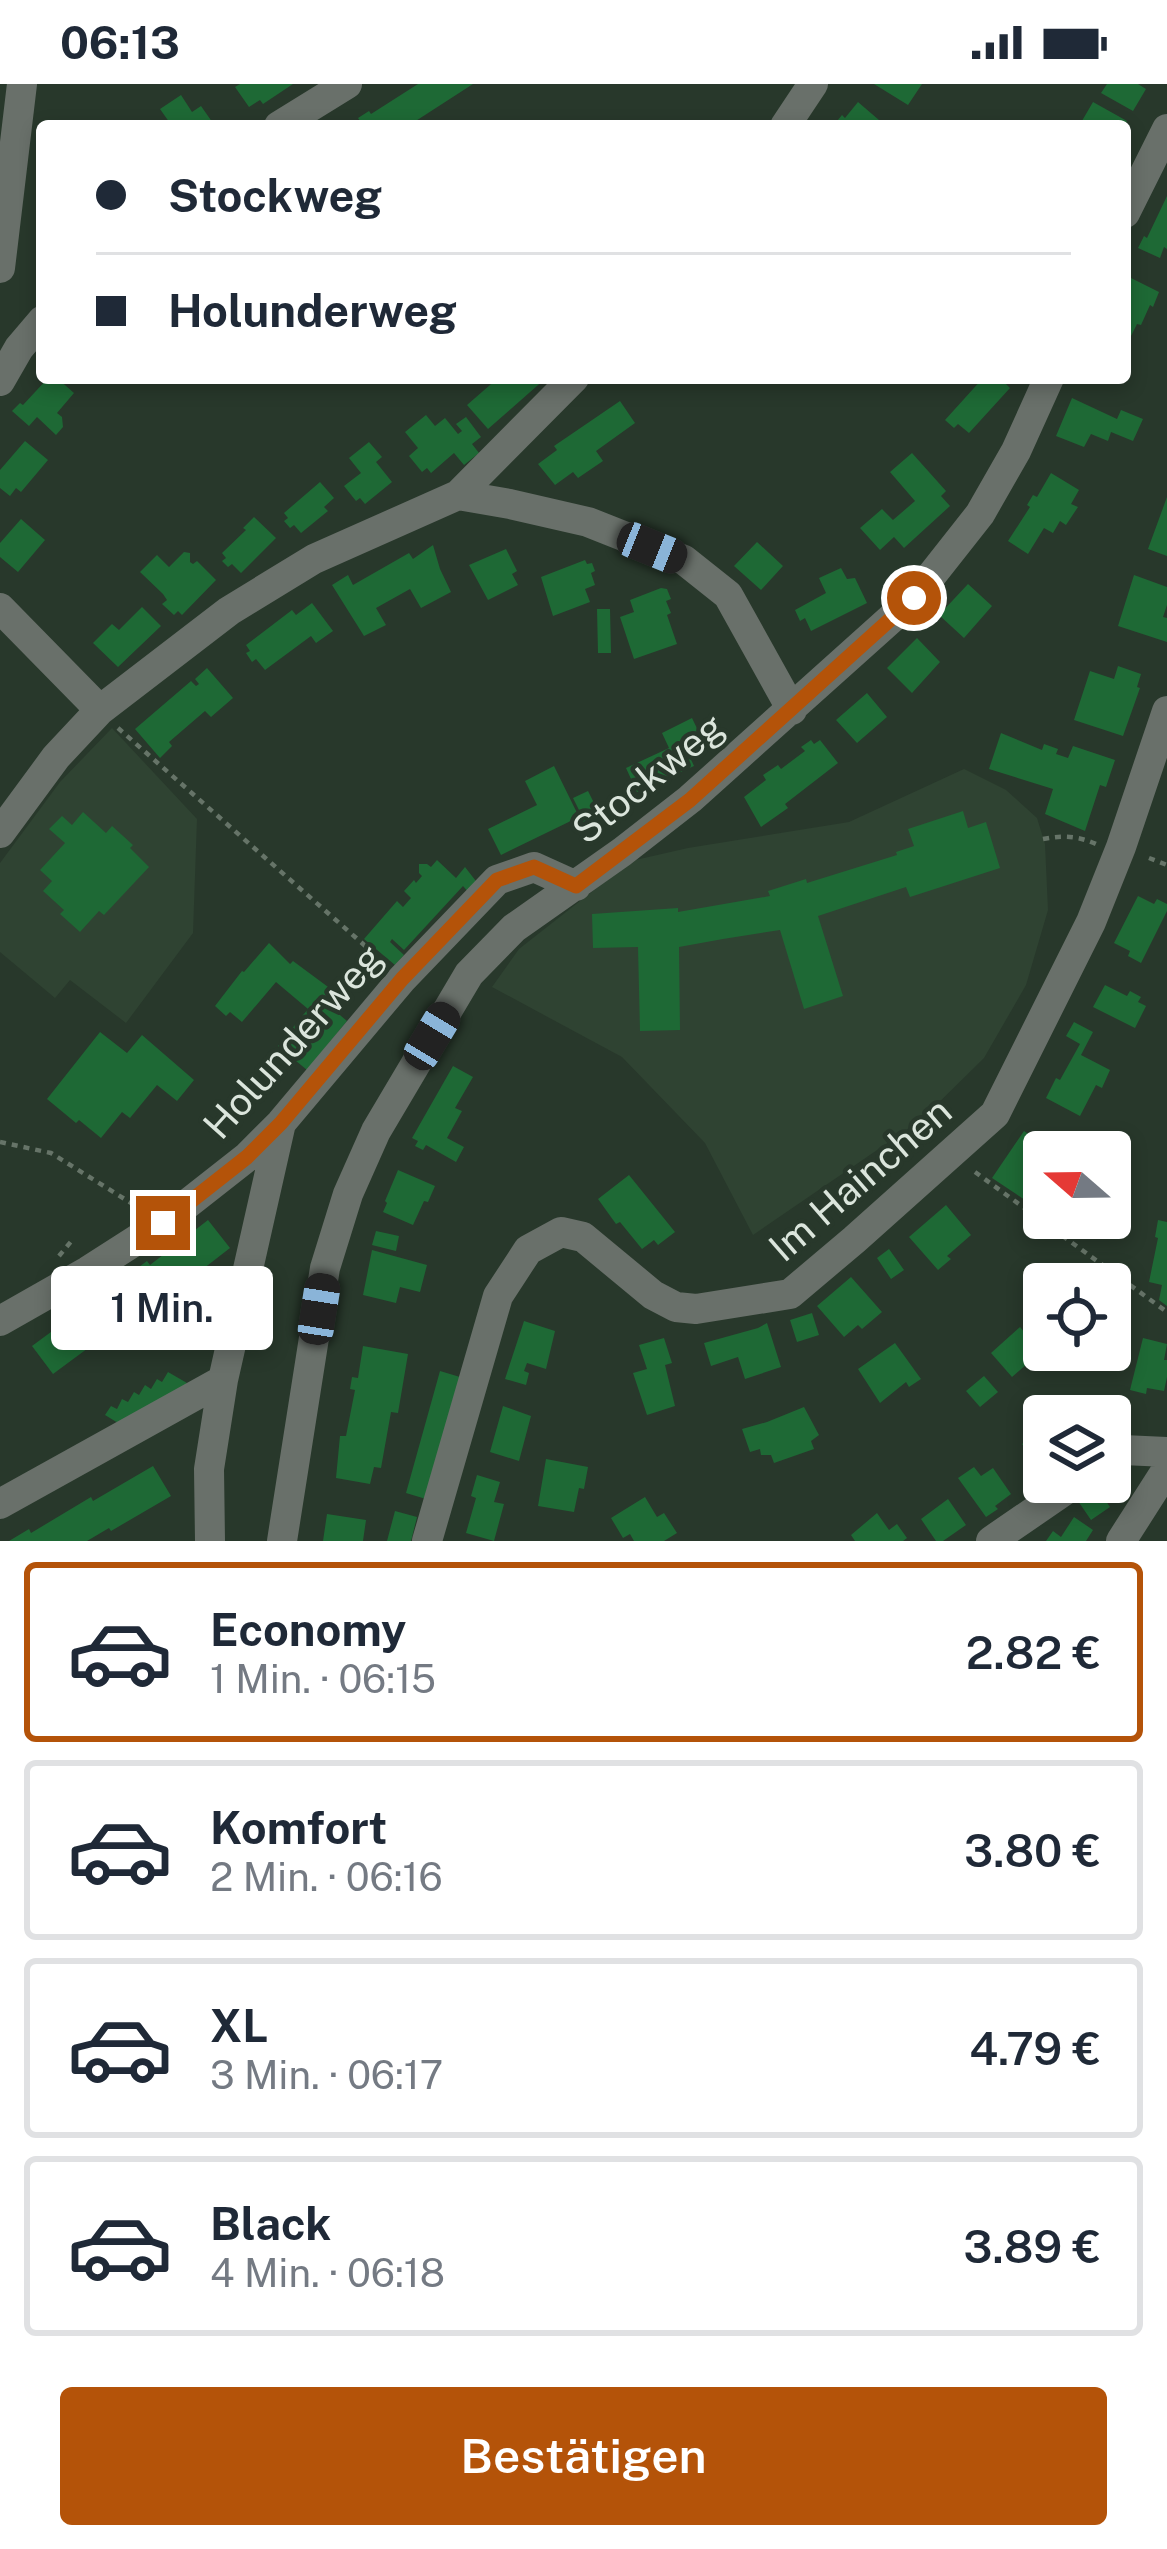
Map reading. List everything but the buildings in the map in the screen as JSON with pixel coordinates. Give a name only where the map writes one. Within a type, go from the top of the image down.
[{"type":"street","points":[[0,268],[22,84]]},
{"type":"street","points":[[290,120],[347,84]]},
{"type":"street","points":[[789,120],[813,84]]},
{"type":"street","points":[[1131,201],[1167,129]]},
{"type":"street","points":[[0,381],[36,328]]},
{"type":"street","points":[[0,833],[56,757],[108,718],[229,611],[314,559],[458,495],[568,384]]},
{"type":"street","name":"Stockweg","points":[[282,1541],[325,1268],[348,1194],[376,1131],[469,974],[514,928],[690,800],[874,637],[939,570],[980,514],[1016,451],[1045,384]]},
{"type":"street","points":[[458,495],[588,522],[684,560],[728,595],[792,710]]},
{"type":"street","points":[[0,608],[108,718]]},
{"type":"street","name":"Im Hainchen","points":[[427,1541],[498,1296],[528,1250],[561,1232],[583,1237],[653,1295],[676,1307],[696,1310],[790,1294],[995,1114],[1091,922],[1167,710]]},
{"type":"street","name":"Holunderweg","points":[[0,1321],[163,1223],[247,1157],[402,979],[497,880],[534,867],[576,886]]},
{"type":"street","points":[[210,1541],[209,1469],[223,1380],[281,1123]]},
{"type":"street","points":[[0,1504],[223,1380]]},
{"type":"street","points":[[1131,1450],[1167,1452]]},
{"type":"street","points":[[1121,1541],[1167,1469]]},
{"type":"street","points":[[991,1541],[1046,1503]]},
{"type":"path","points":[[108,718],[402,979]]},
{"type":"path","points":[[1043,839],[1080,837],[1118,853]]},
{"type":"path","points":[[0,1142],[51,1153],[142,1209]]},
{"type":"path","points":[[951,1155],[1167,1312]]},
{"type":"shaded area","points":[[112,728],[197,819],[193,933],[126,1023],[70,980],[55,998],[0,952],[0,863],[60,782]]},
{"type":"shaded area","points":[[964,769],[1006,790],[1037,818],[1045,844],[1048,910],[1026,985],[984,1058],[921,1120],[753,1235],[705,1143],[622,1057],[492,987],[519,949],[631,861],[849,822]]},
{"type":"route","points":[[163,1223],[247,1157],[281,1123],[402,979],[497,880],[534,867],[576,886],[690,800],[914,598]]}]
